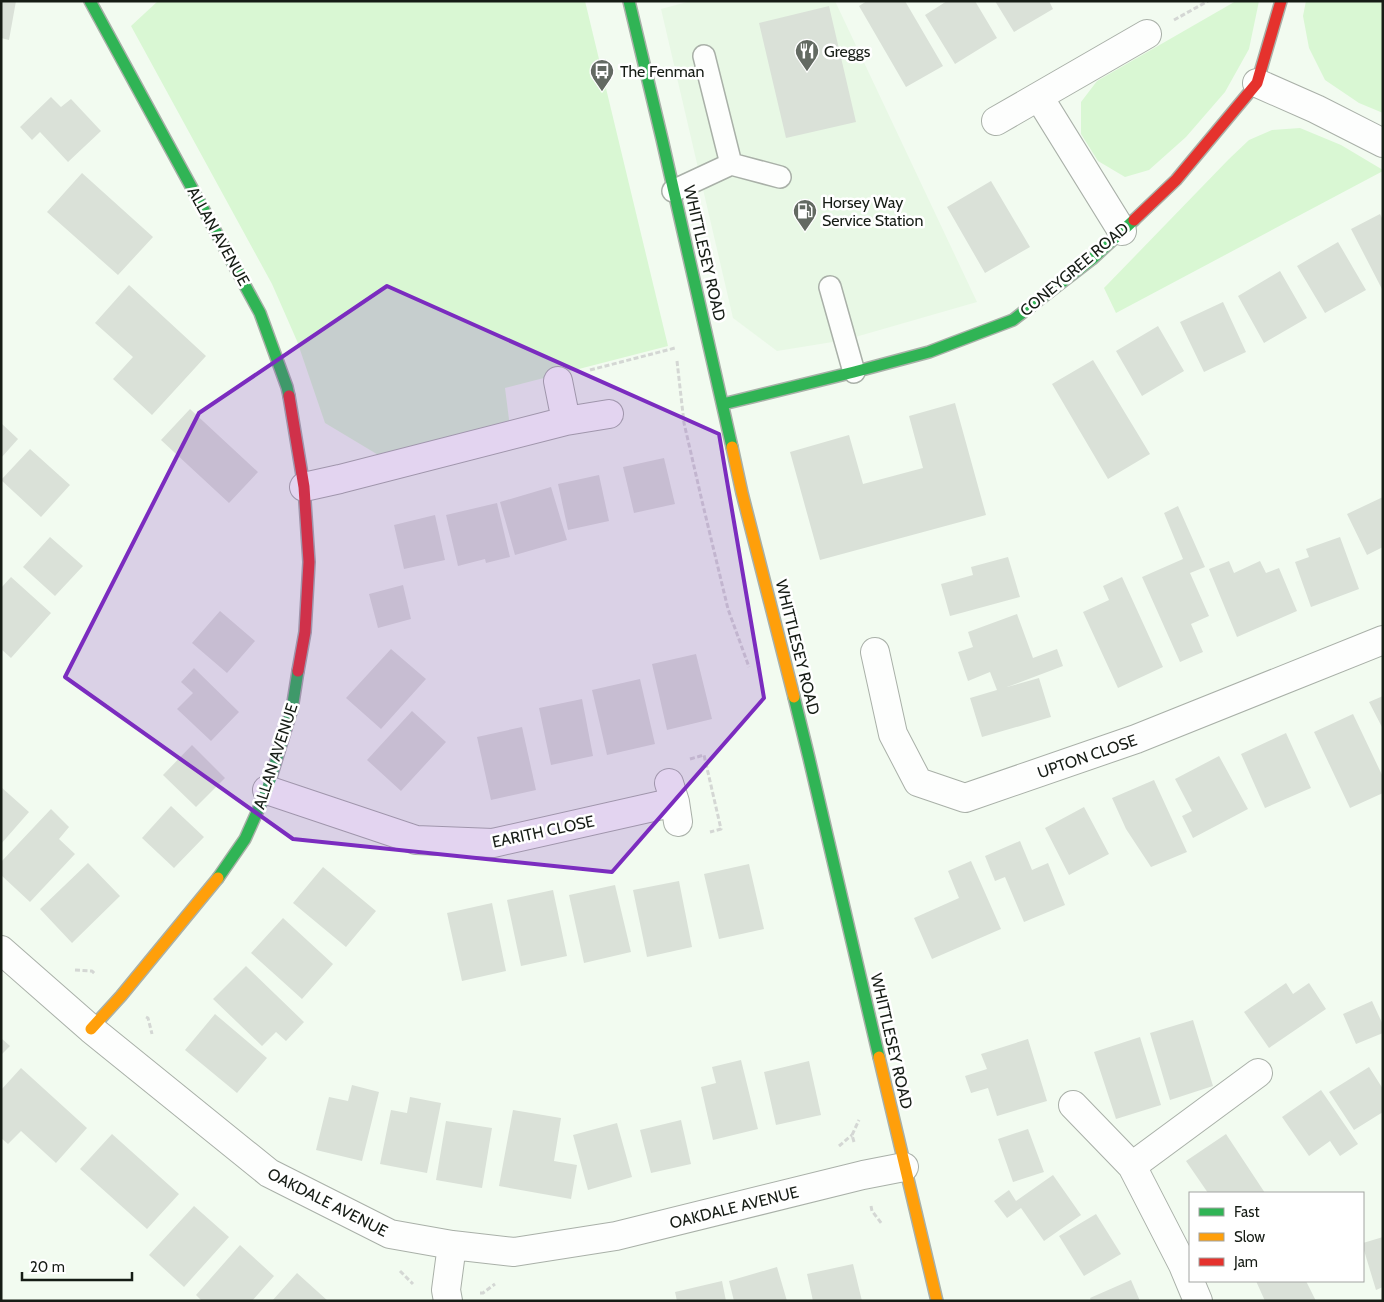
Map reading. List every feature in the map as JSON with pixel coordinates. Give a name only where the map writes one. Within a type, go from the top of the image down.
[{"type":"street","name":"ALLAN AVENUE","points":[[90,1],[260,314],[287,387],[304,487],[309,562],[305,632],[292,709],[267,790],[245,839],[212,886],[91,1030]]},
{"type":"street","name":"WHITTLESEY ROAD","points":[[628,1],[662,139],[742,493],[809,758],[937,1301]]},
{"type":"street","name":"CONEYGREE ROAD","points":[[723,404],[929,352],[1013,320],[1092,259],[1176,180],[1257,83],[1281,1]]},
{"type":"street","points":[[996,121],[1147,34]]},
{"type":"street","points":[[1257,83],[1383,143]]},
{"type":"street","points":[[1039,97],[1122,231]]},
{"type":"street","points":[[558,381],[566,421]]},
{"type":"street","points":[[304,487],[566,421],[609,414]]},
{"type":"street","name":"UPTON CLOSE","points":[[875,652],[893,734],[918,782],[965,798],[1136,739],[1383,640]]},
{"type":"street","name":"EARITH CLOSE","points":[[267,790],[416,840],[493,843],[674,802]]},
{"type":"street","name":"OAKDALE AVENUE","points":[[1,950],[91,1030],[269,1173],[390,1234],[452,1245],[514,1252],[616,1236],[854,1177],[904,1167]]},
{"type":"street","points":[[1132,1166],[1258,1073]]},
{"type":"street","points":[[1073,1105],[1132,1166],[1189,1279]]},
{"type":"street","points":[[447,1295],[452,1245]]},
{"type":"street","points":[[1190,1282],[1198,1301]]},
{"type":"lane","points":[[704,56],[731,164]]},
{"type":"lane","points":[[673,191],[731,164],[780,177]]},
{"type":"lane","points":[[830,287],[854,372]]},
{"type":"path","points":[[558,381],[592,369],[675,348]]},
{"type":"path","points":[[67,969],[92,971],[101,968]]},
{"type":"path","points":[[92,971],[148,1018]]},
{"type":"path","points":[[149,1010],[148,1018],[152,1035]]},
{"type":"path","points":[[838,1146],[852,1135]]},
{"type":"path","points":[[864,1208],[872,1211]]},
{"type":"path","points":[[397,1268],[417,1288],[447,1295],[483,1293],[498,1282]]},
{"type":"highlighted area","points":[[387,286],[719,434],[764,698],[612,872],[293,839],[65,677],[199,413]]},
{"type":"shaded area","points":[[691,1],[835,1],[977,302],[845,340],[777,351],[733,318],[661,9]]},
{"type":"green space","points":[[158,1],[585,1],[668,346],[505,388],[510,427],[385,459],[325,423],[297,341],[272,284],[131,26]]},
{"type":"green space","points":[[1236,1],[1259,1],[1249,49],[1225,92],[1186,137],[1149,170],[1125,177],[1098,161],[1081,134],[1081,102],[1097,81]]},
{"type":"green space","points":[[1306,1],[1383,1],[1383,113],[1359,103],[1325,80],[1309,48],[1303,16]]},
{"type":"green space","points":[[1300,128],[1341,145],[1383,171],[1116,313],[1104,288],[1229,159],[1249,140],[1272,130]]},
{"type":"building","points":[[1,1],[16,1],[9,40],[1,38]]},
{"type":"building","points":[[867,1],[905,1],[943,66],[906,87],[859,6]]},
{"type":"building","points":[[947,1],[975,1],[997,38],[955,64],[925,15]]},
{"type":"building","points":[[995,1],[1049,1],[1053,9],[1014,32]]},
{"type":"building","name":"Greggs","points":[[829,6],[856,122],[786,138],[759,23]]},
{"type":"building","points":[[51,97],[61,107],[71,99],[101,131],[68,162],[40,132],[32,140],[20,127]]},
{"type":"building","points":[[82,173],[153,237],[118,275],[47,212]]},
{"type":"building","points":[[991,181],[1030,247],[985,273],[947,207]]},
{"type":"building","points":[[1380,214],[1383,220],[1383,291],[1351,229]]},
{"type":"building","points":[[1338,242],[1366,290],[1325,313],[1297,266]]},
{"type":"building","points":[[1280,271],[1307,318],[1264,343],[1238,296]]},
{"type":"building","points":[[129,285],[206,356],[152,415],[113,379],[133,357],[95,323]]},
{"type":"building","points":[[1223,302],[1246,352],[1204,372],[1180,322]]},
{"type":"building","points":[[1158,326],[1184,371],[1142,396],[1116,351]]},
{"type":"building","points":[[1093,360],[1150,454],[1108,479],[1052,384]]},
{"type":"building","points":[[955,403],[986,515],[820,560],[790,452],[849,435],[863,484],[923,468],[909,416]]},
{"type":"building","points":[[190,409],[258,472],[229,503],[161,440]]},
{"type":"building","points":[[1,423],[18,439],[1,458]]},
{"type":"building","points":[[30,449],[70,485],[41,517],[1,480]]},
{"type":"building","points":[[664,458],[675,504],[634,513],[623,467]]},
{"type":"building","points":[[599,475],[609,521],[568,530],[558,484]]},
{"type":"building","points":[[551,487],[567,540],[515,555],[500,502]]},
{"type":"building","points":[[1383,497],[1383,547],[1367,555],[1347,514]]},
{"type":"building","points":[[497,503],[510,557],[486,563],[485,559],[458,566],[446,515]]},
{"type":"building","points":[[1178,506],[1205,567],[1190,573],[1209,616],[1191,624],[1203,652],[1180,662],[1142,577],[1183,559],[1164,513]]},
{"type":"building","points":[[435,515],[445,560],[404,569],[394,525]]},
{"type":"building","points":[[50,537],[83,566],[55,596],[23,567]]},
{"type":"building","points":[[1340,537],[1359,589],[1311,607],[1295,562],[1309,557],[1306,549]]},
{"type":"building","points":[[1008,557],[1020,597],[950,616],[941,584],[973,575],[971,567]]},
{"type":"building","points":[[1229,561],[1234,573],[1260,561],[1266,573],[1279,568],[1297,611],[1237,637],[1209,569]]},
{"type":"building","points":[[11,577],[51,613],[11,658],[1,649],[1,588]]},
{"type":"building","points":[[1122,577],[1163,667],[1118,688],[1083,612],[1109,600],[1103,586]]},
{"type":"building","points":[[403,585],[411,619],[378,628],[369,594]]},
{"type":"building","points":[[220,611],[255,641],[227,673],[192,643]]},
{"type":"building","points":[[1017,614],[1033,658],[1057,649],[1063,666],[1007,687],[1039,678],[1051,717],[982,737],[970,698],[997,690],[990,672],[968,681],[958,652],[973,647],[968,632]]},
{"type":"building","points":[[391,649],[426,679],[381,729],[346,698]]},
{"type":"building","points":[[696,654],[712,719],[667,730],[652,664]]},
{"type":"building","points":[[194,668],[239,712],[211,741],[177,709],[193,693],[181,682]]},
{"type":"building","points":[[640,679],[655,744],[607,755],[592,690]]},
{"type":"building","points":[[1383,696],[1383,729],[1369,702]]},
{"type":"building","points":[[582,699],[593,756],[551,765],[539,708]]},
{"type":"building","points":[[412,711],[446,742],[401,791],[367,760]]},
{"type":"building","points":[[1353,714],[1383,777],[1383,793],[1350,808],[1314,732]]},
{"type":"building","points":[[522,727],[536,790],[491,800],[477,737]]},
{"type":"building","points":[[1286,733],[1311,788],[1265,808],[1241,754]]},
{"type":"building","points":[[192,745],[225,778],[196,807],[163,775]]},
{"type":"building","points":[[1219,756],[1248,809],[1193,838],[1182,816],[1192,811],[1175,779]]},
{"type":"building","points":[[1154,780],[1187,852],[1151,867],[1126,829],[1112,798]]},
{"type":"building","points":[[1,787],[29,812],[1,844]]},
{"type":"building","points":[[171,806],[204,837],[174,868],[142,838]]},
{"type":"building","points":[[1084,807],[1109,854],[1069,875],[1045,828]]},
{"type":"building","points":[[51,809],[69,827],[59,839],[75,854],[30,902],[1,875],[1,862]]},
{"type":"building","points":[[1020,841],[1032,870],[1048,863],[1065,905],[1024,922],[1005,877],[995,881],[985,856]]},
{"type":"building","points":[[971,861],[1001,929],[932,959],[914,918],[959,898],[948,871]]},
{"type":"building","points":[[88,863],[120,896],[72,943],[40,909]]},
{"type":"building","points":[[749,864],[764,929],[719,939],[704,874]]},
{"type":"building","points":[[323,867],[376,911],[346,947],[293,903]]},
{"type":"building","points":[[679,881],[692,947],[647,957],[633,890]]},
{"type":"building","points":[[615,885],[631,952],[584,963],[569,895]]},
{"type":"building","points":[[553,890],[567,956],[521,966],[507,900]]},
{"type":"building","points":[[492,903],[506,971],[462,981],[447,913]]},
{"type":"building","points":[[283,918],[333,964],[302,999],[251,953]]},
{"type":"building","points":[[246,966],[304,1022],[286,1041],[276,1032],[262,1046],[213,999]]},
{"type":"building","points":[[1286,983],[1293,994],[1309,983],[1326,1009],[1269,1048],[1244,1012]]},
{"type":"building","points":[[1372,1001],[1383,1025],[1383,1033],[1356,1044],[1343,1014]]},
{"type":"building","points":[[215,1014],[267,1058],[237,1093],[185,1050]]},
{"type":"building","points":[[1193,1020],[1213,1086],[1170,1100],[1150,1033]]},
{"type":"building","points":[[1140,1037],[1161,1105],[1116,1119],[1094,1052]]},
{"type":"building","points":[[1,1038],[10,1046],[1,1055]]},
{"type":"building","points":[[1028,1039],[1047,1101],[997,1116],[988,1088],[971,1093],[965,1076],[987,1069],[981,1054]]},
{"type":"building","points":[[741,1060],[758,1129],[713,1140],[701,1087],[716,1083],[712,1067]]},
{"type":"building","points":[[809,1061],[821,1115],[776,1125],[764,1072]]},
{"type":"building","points":[[1369,1067],[1383,1089],[1383,1112],[1354,1130],[1329,1092]]},
{"type":"building","points":[[21,1068],[87,1128],[56,1163],[21,1131],[8,1144],[1,1138],[1,1090]]},
{"type":"building","points":[[352,1085],[379,1092],[362,1161],[316,1150],[329,1097],[348,1101]]},
{"type":"building","points":[[1321,1090],[1358,1144],[1340,1156],[1330,1141],[1309,1156],[1282,1117]]},
{"type":"building","points":[[410,1097],[441,1103],[427,1173],[380,1164],[391,1110],[407,1113]]},
{"type":"building","points":[[513,1110],[561,1118],[554,1161],[577,1165],[571,1199],[499,1186]]},
{"type":"building","points":[[681,1120],[691,1164],[651,1173],[640,1130]]},
{"type":"building","points":[[446,1121],[492,1128],[482,1188],[436,1180]]},
{"type":"building","points":[[617,1123],[632,1177],[588,1190],[573,1135]]},
{"type":"building","points":[[1028,1129],[1044,1172],[1013,1182],[998,1139]]},
{"type":"building","points":[[112,1134],[179,1194],[147,1229],[80,1169]]},
{"type":"building","points":[[1226,1134],[1264,1192],[1207,1192],[1186,1161]]},
{"type":"building","points":[[1053,1175],[1081,1215],[1044,1241],[1021,1208],[1007,1218],[994,1201],[1009,1190],[1016,1201]]},
{"type":"building","points":[[194,1206],[229,1237],[184,1287],[149,1255]]},
{"type":"building","points":[[1096,1214],[1121,1254],[1084,1276],[1059,1236]]},
{"type":"building","points":[[1383,1237],[1383,1287],[1376,1290],[1364,1250],[1364,1243]]},
{"type":"building","points":[[240,1245],[274,1276],[252,1301],[202,1301],[196,1295]]},
{"type":"building","points":[[853,1264],[862,1301],[813,1301],[807,1274]]},
{"type":"building","points":[[777,1267],[787,1301],[734,1301],[729,1281]]},
{"type":"building","points":[[297,1273],[328,1301],[272,1301]]},
{"type":"building","points":[[1131,1280],[1140,1301],[1091,1301],[1090,1298]]},
{"type":"building","points":[[722,1281],[726,1301],[677,1301],[675,1292]]},
{"type":"building","points":[[1256,1282],[1306,1282],[1316,1301],[1265,1301]]},
{"type":"traffic: fast","points":[[90,1],[260,313],[289,396]]},
{"type":"traffic: fast","points":[[629,1],[732,447]]},
{"type":"traffic: fast","points":[[723,404],[929,352],[1013,320],[1092,259],[1134,220]]},
{"type":"traffic: fast","points":[[218,878],[245,839],[267,790],[292,709],[298,671]]},
{"type":"traffic: fast","points":[[794,697],[879,1057]]},
{"type":"traffic: slow","points":[[732,447],[794,697]]},
{"type":"traffic: slow","points":[[91,1029],[121,996],[218,878]]},
{"type":"traffic: slow","points":[[879,1057],[937,1301]]},
{"type":"traffic: jam","points":[[1134,220],[1176,180],[1257,83],[1281,1]]},
{"type":"traffic: jam","points":[[289,396],[304,487],[309,562],[305,632],[298,671]]},
{"type":"place","name":"Greggs","points":[[807,72]]},
{"type":"place","name":"The Fenman","points":[[602,92]]},
{"type":"place","name":"Horsey Way Service Station","points":[[805,232]]}]
